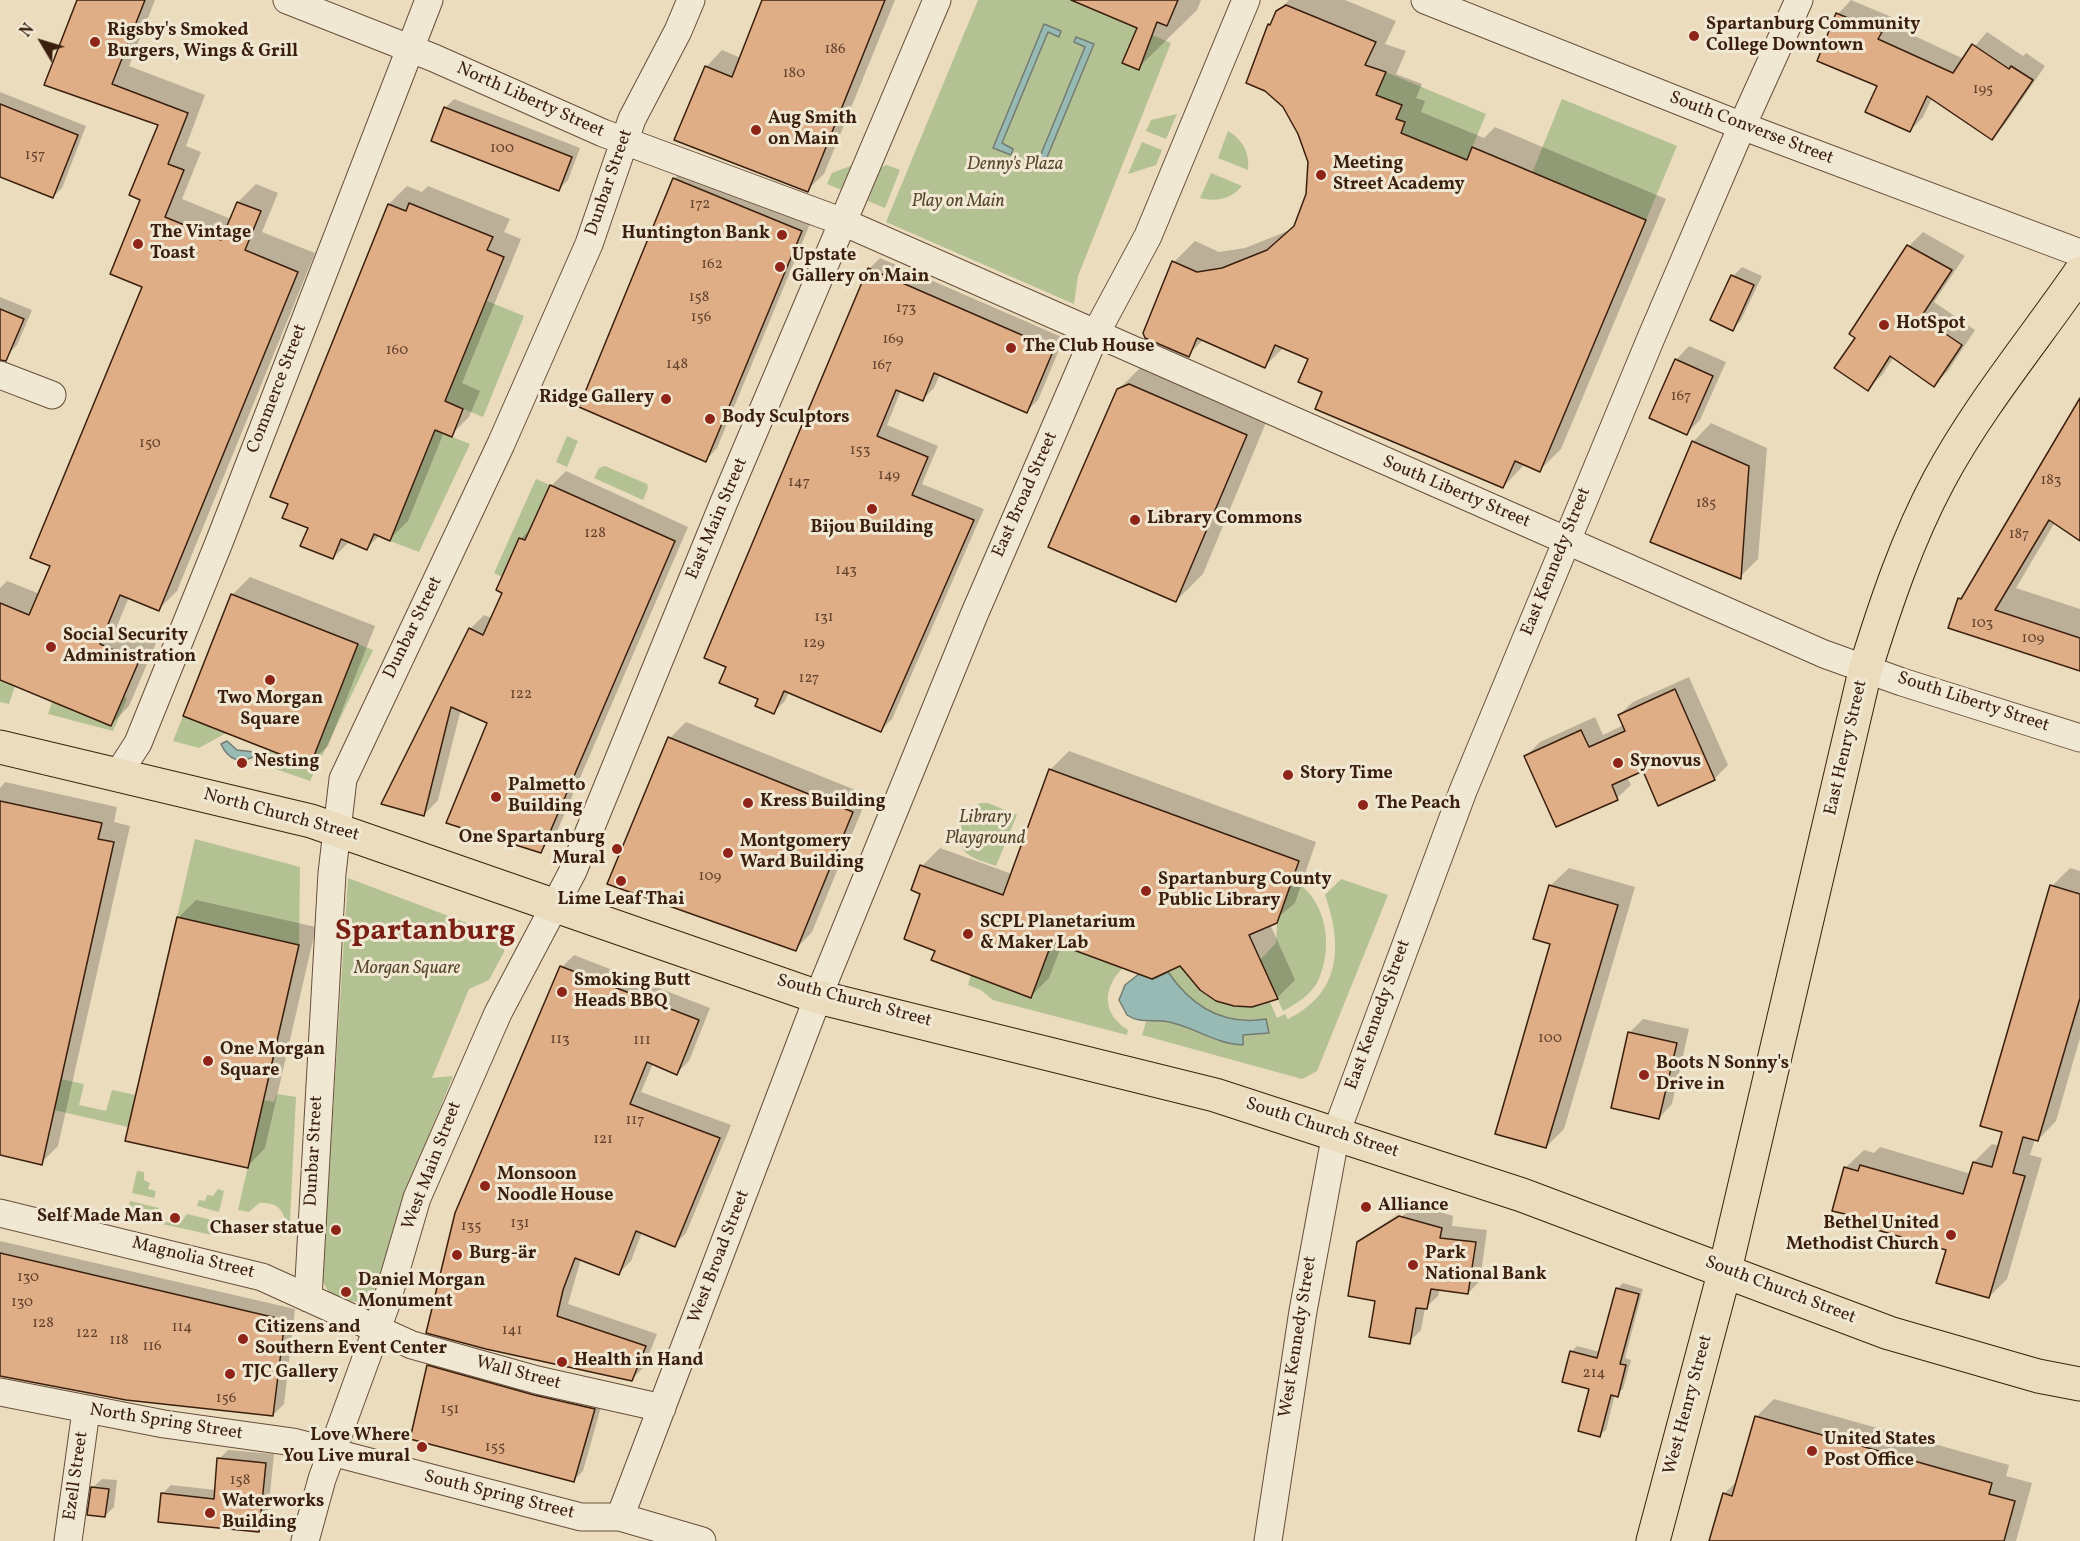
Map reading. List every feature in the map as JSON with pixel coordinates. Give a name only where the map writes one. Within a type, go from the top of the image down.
[{"type":"main road","name":"East Henry Street","points":[[1725,1270],[1866,667],[1904,554],[1940,478],[1979,415],[2080,273]]},
{"type":"main road","name":"North Church Street","points":[[0,747],[337,829],[555,904]]},
{"type":"main road","name":"South Church Street","points":[[555,904],[818,997],[1215,1095],[1336,1133],[1522,1194],[1888,1333],[2038,1377],[2080,1384]]},
{"type":"main road","name":"West Henry Street","points":[[1653,1541],[1725,1270]]},
{"type":"street","name":"North Liberty Street","points":[[287,0],[409,48],[623,141],[843,222]]},
{"type":"street","name":"Commerce Street","points":[[118,774],[138,743],[220,540],[429,0]]},
{"type":"street","name":"Dunbar Street","points":[[308,1298],[319,1066],[339,796],[348,765],[501,444],[589,244],[623,141],[691,0]]},
{"type":"street","name":"East Main Street","points":[[555,904],[573,871],[937,0]]},
{"type":"street","name":"East Broad Street","points":[[818,997],[974,615],[1096,333],[1148,236],[1246,0]]},
{"type":"street","name":"South Converse Street","points":[[1425,0],[1742,126],[2080,253]]},
{"type":"street","name":"East Kennedy Street","points":[[1336,1133],[1463,791],[1566,539],[1742,126],[1799,0]]},
{"type":"street","name":"South Liberty Street","points":[[843,222],[1824,654],[1866,667],[1902,682],[2080,738]]},
{"type":"street","points":[[0,375],[51,395]]},
{"type":"street","name":"West Main Street","points":[[305,1541],[332,1453],[378,1329],[417,1198],[498,1012],[555,904]]},
{"type":"street","name":"West Broad Street","points":[[621,1517],[818,997]]},
{"type":"street","name":"West Kennedy Street","points":[[1268,1541],[1303,1311],[1336,1133]]},
{"type":"street","name":"Magnolia Street","points":[[0,1213],[262,1277],[378,1329]]},
{"type":"street","name":"Wall Street","points":[[378,1329],[412,1345],[537,1380],[662,1408]]},
{"type":"street","name":"North Spring Street","points":[[0,1392],[86,1411],[293,1442],[332,1453]]},
{"type":"street","name":"Ezell Street","points":[[68,1541],[86,1411]]},
{"type":"street","name":"South Spring Street","points":[[332,1453],[580,1517],[621,1517],[702,1541]]},
{"type":"green space","name":"Denny's Plaza","points":[[978,0],[1071,0],[1171,43],[1078,276],[1074,304],[886,222]]},
{"type":"green space","points":[[1386,72],[1486,114],[1467,160],[1401,133],[1405,123],[1396,119],[1402,105],[1376,95]]},
{"type":"green space","points":[[1562,99],[1677,146],[1646,220],[1532,173]]},
{"type":"green space","points":[[1177,114],[1166,139],[1146,131],[1151,120]]},
{"type":"green space","points":[[1228,131],[1238,138],[1244,148],[1248,158],[1248,170],[1218,158]]},
{"type":"green space","points":[[1142,142],[1162,150],[1156,165],[1128,174]]},
{"type":"green space","points":[[853,165],[842,190],[827,184],[832,173]]},
{"type":"green space","points":[[887,165],[900,170],[885,208],[868,201],[881,167]]},
{"type":"green space","points":[[1211,173],[1242,186],[1233,194],[1223,198],[1212,200],[1200,198]]},
{"type":"green space","points":[[487,301],[524,316],[483,417],[445,401]]},
{"type":"green space","points":[[435,430],[470,444],[419,552],[390,541]]},
{"type":"green space","points":[[567,436],[578,441],[567,467],[556,462]]},
{"type":"green space","points":[[605,466],[647,484],[648,488],[643,500],[594,478],[599,468]]},
{"type":"green space","points":[[536,479],[550,485],[525,540],[519,538],[502,577],[494,573]]},
{"type":"green space","points":[[358,644],[373,650],[310,781],[270,767],[266,749],[310,766]]},
{"type":"green space","points":[[0,680],[15,686],[9,704],[0,702]]},
{"type":"green space","points":[[124,695],[127,699],[113,731],[48,714],[52,702],[111,726]]},
{"type":"green space","points":[[183,716],[226,733],[199,748],[173,741]]},
{"type":"green space","name":"Library Playground","points":[[980,803],[988,803],[1017,815],[996,866],[969,855],[960,842],[959,835],[964,820]]},
{"type":"green space","points":[[195,839],[300,867],[299,945],[177,917]]},
{"type":"green space","name":"Morgan Square","points":[[348,878],[504,937],[504,952],[489,980],[469,989],[432,1078],[453,1076],[403,1200],[379,1287],[369,1298],[358,1302],[332,1298],[322,1280]]},
{"type":"green space","points":[[1292,879],[1313,898],[1320,911],[1324,924],[1326,953],[1315,986],[1303,999],[1283,1011],[1260,960],[1276,943],[1277,923]]},
{"type":"green space","points":[[1341,879],[1388,895],[1317,1071],[1302,1079],[1142,1035],[1146,1022],[1160,1020],[1242,1035],[1269,1032],[1266,1019],[1235,1020],[1221,1017],[1198,1005],[1187,996],[1168,972],[1183,965],[1211,995],[1229,1005],[1240,1006],[1270,1002],[1277,1018],[1285,1014],[1288,1019],[1306,1008],[1319,996],[1328,982],[1333,966],[1334,932],[1325,895]]},
{"type":"green space","points":[[1052,942],[1123,968],[1111,984],[1108,1001],[1113,1016],[1128,1030],[1127,1035],[993,1000],[981,990],[968,985],[971,975],[1031,998]]},
{"type":"green space","points":[[61,1079],[84,1084],[79,1105],[106,1111],[112,1090],[136,1095],[128,1127],[54,1110]]},
{"type":"green space","points":[[277,1094],[296,1097],[290,1221],[285,1220],[279,1208],[268,1203],[259,1203],[249,1212],[238,1210],[263,1100],[274,1102]]},
{"type":"green space","points":[[137,1171],[144,1172],[144,1180],[150,1183],[148,1189],[156,1191],[154,1198],[132,1193]]},
{"type":"green space","points":[[218,1189],[224,1191],[219,1212],[197,1206],[199,1200],[205,1201],[207,1195],[213,1196]]},
{"type":"green space","points":[[130,1201],[159,1208],[158,1213],[164,1214],[163,1221],[179,1225],[187,1214],[216,1221],[212,1235],[126,1216]]},
{"type":"water","points":[[1044,24],[1061,31],[1059,37],[1048,32],[1002,143],[1013,149],[1011,155],[993,148]]},
{"type":"water","points":[[1076,37],[1094,44],[1043,167],[1025,160],[1027,155],[1039,159],[1085,47],[1074,42]]},
{"type":"water","points":[[227,741],[237,750],[254,752],[255,756],[244,760],[231,757],[221,744]]},
{"type":"water","points":[[1168,972],[1187,995],[1198,1004],[1236,1020],[1266,1019],[1269,1033],[1243,1035],[1243,1045],[1232,1044],[1173,1023],[1140,1020],[1127,1015],[1119,1000],[1125,985],[1139,974],[1153,979]]},
{"type":"building","points":[[77,0],[145,0],[112,84],[188,113],[168,164],[184,170],[165,217],[221,240],[237,202],[261,211],[245,250],[298,272],[159,611],[120,595],[100,644],[139,661],[111,726],[0,680],[0,603],[29,615],[50,566],[30,558],[142,287],[110,274],[140,200],[129,195],[158,125],[44,85]]},
{"type":"building","points":[[762,0],[885,0],[808,192],[674,140],[705,66],[732,77]]},
{"type":"building","points":[[1071,0],[1178,0],[1167,26],[1157,22],[1139,70],[1122,63],[1137,28]]},
{"type":"building","points":[[1286,5],[1376,42],[1365,65],[1386,72],[1376,95],[1402,105],[1396,119],[1405,122],[1401,133],[1467,160],[1472,147],[1646,220],[1540,472],[1515,461],[1503,488],[1315,409],[1322,392],[1298,382],[1308,359],[1275,345],[1265,368],[1197,338],[1189,357],[1145,338],[1143,333],[1172,261],[1197,272],[1222,268],[1267,250],[1294,226],[1306,194],[1308,162],[1298,134],[1283,107],[1265,91],[1246,83],[1268,24],[1270,25],[1276,11]]},
{"type":"building","points":[[1836,13],[1882,32],[1878,39],[1953,73],[1972,44],[2009,69],[2011,66],[2033,80],[1992,140],[1927,96],[1910,132],[1865,112],[1877,86],[1817,61]]},
{"type":"building","points":[[0,104],[78,135],[53,198],[0,177]]},
{"type":"building","points":[[444,107],[572,157],[559,191],[431,141]]},
{"type":"building","points":[[673,178],[802,231],[706,462],[579,407]]},
{"type":"building","points":[[409,203],[493,237],[487,250],[504,257],[445,401],[463,409],[452,437],[435,430],[390,541],[374,534],[367,550],[341,539],[333,559],[300,546],[308,528],[282,518],[288,504],[270,497],[388,204],[406,211]]},
{"type":"building","name":"HotSpot","points":[[1907,245],[1952,270],[1921,317],[1962,345],[1934,387],[1890,356],[1868,391],[1834,368],[1855,338],[1849,334]]},
{"type":"building","points":[[868,268],[1054,349],[1027,413],[934,373],[923,401],[896,390],[877,436],[928,457],[912,495],[974,520],[881,732],[784,691],[774,714],[755,706],[758,699],[719,683],[726,667],[704,658]]},
{"type":"building","points":[[1731,275],[1754,285],[1733,331],[1710,320]]},
{"type":"building","points":[[0,309],[24,319],[6,361],[0,360]]},
{"type":"building","points":[[1675,359],[1713,376],[1687,435],[1649,418]]},
{"type":"building","name":"Library Commons","points":[[1129,384],[1247,435],[1176,602],[1048,547],[1117,389]]},
{"type":"building","points":[[2080,398],[2080,541],[2049,520],[1995,610],[2080,638],[2080,671],[1948,628],[1958,598],[1961,599]]},
{"type":"building","points":[[1692,441],[1749,466],[1741,579],[1650,542]]},
{"type":"building","points":[[550,485],[675,541],[541,853],[446,823],[487,723],[451,707],[424,816],[381,804],[469,628],[483,635],[502,593],[496,590],[519,538],[525,540]]},
{"type":"building","name":"Two Morgan Square","points":[[231,594],[358,644],[310,766],[183,716]]},
{"type":"building","name":"Synovus","points":[[1675,689],[1715,780],[1658,806],[1643,771],[1612,785],[1618,800],[1556,827],[1524,756],[1581,730],[1589,747],[1625,731],[1618,715]]},
{"type":"building","points":[[668,737],[853,812],[796,951],[607,884]]},
{"type":"building","name":"Spartanburg County Public Library","points":[[1049,769],[1299,861],[1277,923],[1249,935],[1278,999],[1252,1007],[1234,1006],[1216,1001],[1200,990],[1180,966],[1152,979],[1052,942],[1031,998],[931,960],[935,951],[904,939],[920,894],[911,890],[920,865],[1003,895]]},
{"type":"building","points":[[0,801],[102,823],[98,839],[114,842],[42,1165],[0,1155]]},
{"type":"building","points":[[1549,885],[1618,905],[1546,1148],[1495,1134],[1550,944],[1533,939]]},
{"type":"building","points":[[2050,885],[2080,894],[2080,998],[2038,1141],[2023,1137],[2013,1173],[2025,1176],[1989,1298],[1936,1283],[1946,1250],[1843,1220],[1845,1214],[1832,1211],[1844,1167],[1858,1171],[1860,1165],[1963,1194],[1973,1162],[1992,1167],[2002,1132],[1980,1126]]},
{"type":"building","name":"One Morgan Square","points":[[177,917],[299,945],[248,1168],[125,1141]]},
{"type":"building","points":[[560,966],[699,1020],[677,1075],[647,1062],[630,1104],[720,1138],[675,1247],[636,1231],[619,1275],[575,1258],[563,1290],[557,1316],[646,1346],[632,1381],[486,1349],[426,1333],[455,1213]]},
{"type":"building","name":"Boots N Sonny's Drive in","points":[[1628,1032],[1677,1043],[1659,1119],[1611,1108]]},
{"type":"building","name":"Park National Bank","points":[[1399,1216],[1442,1228],[1440,1238],[1476,1242],[1468,1294],[1431,1289],[1427,1309],[1416,1308],[1410,1344],[1369,1337],[1375,1301],[1348,1296],[1357,1242]]},
{"type":"building","points":[[0,1253],[285,1320],[273,1416],[126,1400],[0,1376]]},
{"type":"building","points":[[1616,1288],[1639,1294],[1620,1364],[1626,1365],[1618,1397],[1611,1395],[1600,1437],[1578,1431],[1589,1389],[1562,1382],[1570,1351],[1597,1358]]},
{"type":"building","points":[[427,1365],[534,1395],[595,1409],[574,1482],[410,1439]]},
{"type":"building","name":"United States Post Office","points":[[1755,1416],[1992,1483],[1989,1494],[2015,1501],[2004,1541],[1709,1541],[1723,1493],[1732,1496]]},
{"type":"building","points":[[217,1458],[266,1463],[259,1532],[158,1522],[161,1493],[214,1499]]},
{"type":"building","points":[[91,1487],[109,1489],[105,1517],[87,1515]]},
{"type":"place","name":"Spartanburg Community College Downtown","points":[[1694,36]]},
{"type":"place","name":"Rigsby's Smoked Burgers, Wings & Grill","points":[[95,42]]},
{"type":"place","name":"Aug Smith on Main","points":[[756,130]]},
{"type":"place","name":"Meeting Street Academy","points":[[1321,175]]},
{"type":"place","name":"Huntington Bank","points":[[782,235]]},
{"type":"place","name":"The Vintage Toast","points":[[138,244]]},
{"type":"place","name":"Upstate Gallery on Main","points":[[780,267]]},
{"type":"place","name":"HotSpot","points":[[1884,325]]},
{"type":"place","name":"The Club House","points":[[1011,348]]},
{"type":"place","name":"Ridge Gallery","points":[[666,399]]},
{"type":"place","name":"Body Sculptors","points":[[710,419]]},
{"type":"place","name":"Bijou Building","points":[[872,509]]},
{"type":"place","name":"Library Commons","points":[[1135,520]]},
{"type":"place","name":"Social Security Administration","points":[[51,647]]},
{"type":"place","name":"Two Morgan Square","points":[[270,680]]},
{"type":"place","name":"Nesting","points":[[242,763]]},
{"type":"place","name":"Synovus","points":[[1618,763]]},
{"type":"place","name":"Story Time","points":[[1288,775]]},
{"type":"place","name":"Palmetto Building","points":[[496,797]]},
{"type":"place","name":"Kress Building","points":[[748,803]]},
{"type":"place","name":"The Peach","points":[[1363,805]]},
{"type":"place","name":"One Spartanburg Mural","points":[[617,849]]},
{"type":"place","name":"Montgomery Ward Building","points":[[728,853]]},
{"type":"place","name":"Lime Leaf Thai","points":[[621,881]]},
{"type":"place","name":"Spartanburg County Public Library","points":[[1146,891]]},
{"type":"place","name":"SCPL Planetarium & Maker Lab","points":[[968,934]]},
{"type":"place","name":"Smoking Butt Heads BBQ","points":[[562,992]]},
{"type":"place","name":"One Morgan Square","points":[[208,1061]]},
{"type":"place","name":"Boots N Sonny's Drive in","points":[[1644,1075]]},
{"type":"place","name":"Monsoon Noodle House","points":[[485,1186]]},
{"type":"place","name":"Alliance","points":[[1366,1207]]},
{"type":"place","name":"Self Made Man","points":[[175,1218]]},
{"type":"place","name":"Chaser statue","points":[[336,1230]]},
{"type":"place","name":"Bethel United Methodist Church","points":[[1951,1235]]},
{"type":"place","name":"Burg-är","points":[[457,1255]]},
{"type":"place","name":"Park National Bank","points":[[1413,1265]]},
{"type":"place","name":"Daniel Morgan Monument","points":[[346,1292]]},
{"type":"place","name":"Citizens and Southern Event Center","points":[[243,1339]]},
{"type":"place","name":"Health in Hand","points":[[562,1362]]},
{"type":"place","name":"TJC Gallery","points":[[230,1374]]},
{"type":"place","name":"Love Where You Live mural","points":[[422,1447]]},
{"type":"place","name":"United States Post Office","points":[[1812,1451]]},
{"type":"place","name":"Waterworks Building","points":[[210,1513]]},
{"type":"district","name":"Spartanburg","points":[[425,933]]},
{"type":"park label","name":"Play on Main","points":[[958,203]]}]
